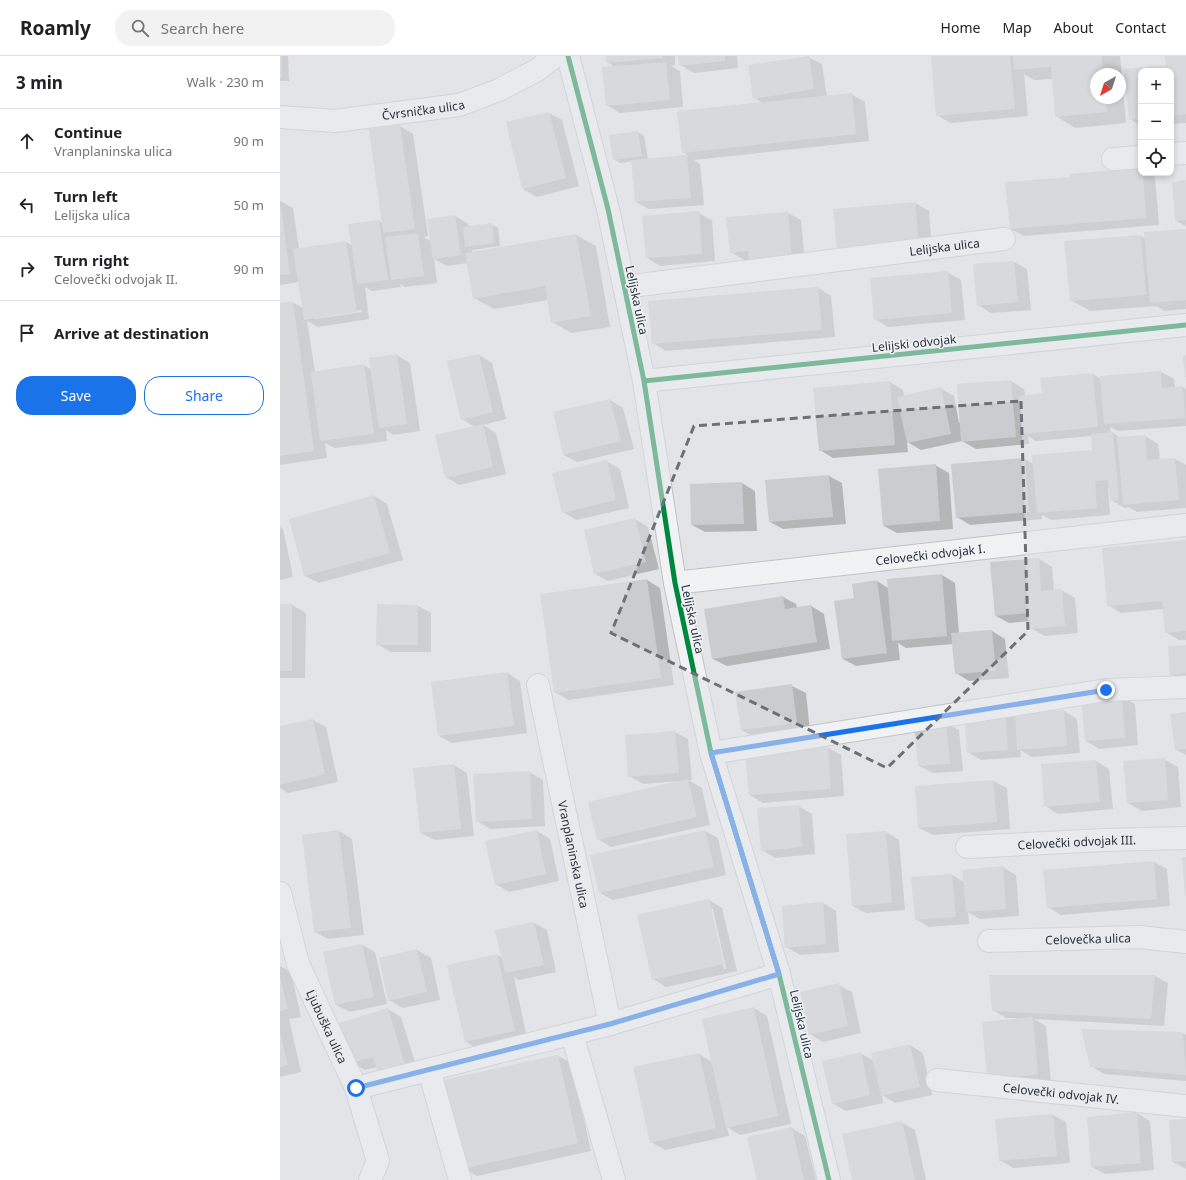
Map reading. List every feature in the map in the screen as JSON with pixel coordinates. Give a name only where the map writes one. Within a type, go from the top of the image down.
[{"type":"street","name":"Čvrsnička ulica","points":[[280,117],[335,121],[459,105],[499,90],[537,70],[555,56]]},
{"type":"street","name":"Lelijska ulica","points":[[568,56],[608,209],[644,381],[675,583],[711,753],[779,974],[829,1180]]},
{"type":"street","points":[[1174,154],[1186,153]]},
{"type":"street","points":[[1113,159],[1138,157]]},
{"type":"street","name":"Lelijska ulica","points":[[624,287],[1004,239]]},
{"type":"street","name":"Lelijski odvojak","points":[[644,381],[1186,325]]},
{"type":"street","name":"Celovečki odvojak I.","points":[[675,583],[1186,525]]},
{"type":"street","name":"Vranplaninska ulica","points":[[538,685],[610,1024]]},
{"type":"street","points":[[711,753],[1106,690],[1186,687]]},
{"type":"street","name":"Celovečki odvojak III.","points":[[967,847],[1104,840],[1186,838]]},
{"type":"street","name":"Ljubuška ulica","points":[[280,893],[298,964],[356,1088],[378,1162],[370,1180]]},
{"type":"street","name":"Celovečka ulica","points":[[989,941],[1140,937],[1186,942]]},
{"type":"street","points":[[356,1088],[610,1024],[779,974]]},
{"type":"street","points":[[572,1034],[614,1180]]},
{"type":"street","points":[[429,1070],[460,1180]]},
{"type":"street","name":"Celovečki odvojak IV.","points":[[937,1080],[1186,1106]]},
{"type":"highlighted area","points":[[1021,401],[1028,631],[887,768],[611,633],[694,426]]},
{"type":"building","points":[[280,56],[282,56],[282,78],[280,78]]},
{"type":"building","points":[[606,56],[662,56],[663,58],[606,63]]},
{"type":"building","points":[[678,56],[725,56],[725,61],[679,66]]},
{"type":"building","points":[[809,56],[814,89],[753,99],[748,65]]},
{"type":"building","points":[[931,56],[1010,56],[1015,109],[936,116]]},
{"type":"building","points":[[1013,56],[1102,56],[1103,68],[1090,68],[1090,104],[1106,104],[1107,112],[1055,117],[1051,67],[1014,70]]},
{"type":"building","points":[[1165,56],[1186,56],[1186,114],[1174,116],[1174,68],[1138,68],[1138,119],[1129,120],[1126,89],[1126,69],[1166,65]]},
{"type":"building","points":[[666,62],[670,100],[606,106],[602,67]]},
{"type":"building","points":[[852,93],[856,134],[682,153],[677,111]]},
{"type":"building","points":[[549,112],[566,178],[522,189],[506,122]]},
{"type":"building","points":[[400,125],[415,229],[383,233],[369,129]]},
{"type":"building","points":[[638,131],[642,156],[613,160],[609,135]]},
{"type":"building","points":[[687,155],[691,198],[635,202],[631,160]]},
{"type":"building","points":[[1138,168],[1138,176],[1143,176],[1146,218],[1010,229],[1005,182],[1070,177],[1069,174]]},
{"type":"building","points":[[1186,180],[1186,220],[1175,221],[1172,182]]},
{"type":"building","points":[[915,202],[919,244],[837,251],[833,209]]},
{"type":"building","points":[[280,207],[290,274],[280,275]]},
{"type":"building","points":[[699,211],[702,254],[646,258],[642,216]]},
{"type":"building","points":[[788,212],[792,258],[749,261],[748,251],[730,253],[726,217]]},
{"type":"building","points":[[455,215],[461,255],[433,259],[427,219]]},
{"type":"building","points":[[379,220],[388,280],[357,284],[348,224]]},
{"type":"building","points":[[492,223],[494,243],[465,247],[463,227]]},
{"type":"building","points":[[1186,229],[1186,300],[1150,303],[1144,232]]},
{"type":"building","points":[[418,233],[424,276],[391,280],[385,237]]},
{"type":"building","points":[[576,234],[591,316],[551,323],[545,286],[473,299],[465,253]]},
{"type":"building","points":[[1141,235],[1146,295],[1070,301],[1064,241]]},
{"type":"building","points":[[346,241],[357,312],[304,320],[293,249]]},
{"type":"building","points":[[1014,261],[1018,302],[977,306],[973,264]]},
{"type":"building","points":[[948,271],[952,313],[874,320],[870,278]]},
{"type":"building","points":[[818,287],[822,330],[652,344],[648,301]]},
{"type":"building","points":[[293,301],[314,451],[280,456],[280,303]]},
{"type":"building","points":[[397,354],[407,424],[379,428],[369,358]]},
{"type":"building","points":[[479,354],[493,412],[461,420],[447,361]]},
{"type":"building","points":[[1186,355],[1186,377],[1185,377],[1183,356]]},
{"type":"building","points":[[364,364],[374,434],[320,441],[311,372]]},
{"type":"building","points":[[1161,371],[1162,388],[1183,386],[1185,418],[1104,424],[1100,376]]},
{"type":"building","points":[[1093,373],[1098,427],[1022,434],[1019,396],[1042,393],[1040,378]]},
{"type":"building","points":[[1011,380],[1016,437],[961,442],[957,384]]},
{"type":"building","points":[[890,381],[895,445],[819,451],[813,388]]},
{"type":"building","points":[[941,387],[951,434],[907,443],[897,397]]},
{"type":"building","points":[[610,399],[621,441],[563,455],[553,412]]},
{"type":"building","points":[[483,424],[493,467],[445,478],[435,435]]},
{"type":"building","points":[[1113,432],[1119,500],[1110,501],[1108,480],[1095,481],[1097,508],[1037,513],[1032,455],[1092,450],[1091,434]]},
{"type":"building","points":[[1145,435],[1147,460],[1175,458],[1179,500],[1123,505],[1117,437]]},
{"type":"building","points":[[1025,458],[1029,512],[956,518],[951,464]]},
{"type":"building","points":[[607,460],[616,500],[562,513],[552,473]]},
{"type":"building","points":[[936,464],[940,521],[883,526],[878,469]]},
{"type":"building","points":[[829,475],[833,517],[769,522],[765,480]]},
{"type":"building","points":[[742,482],[744,524],[691,525],[690,484]]},
{"type":"building","points":[[374,495],[390,553],[304,576],[289,519]]},
{"type":"building","points":[[635,518],[646,562],[594,574],[584,530]]},
{"type":"building","points":[[1186,540],[1186,631],[1165,633],[1162,601],[1107,606],[1102,548]]},
{"type":"building","points":[[1039,558],[1041,591],[1062,589],[1065,626],[1030,629],[1029,613],[995,616],[990,562]]},
{"type":"building","points":[[942,574],[947,636],[892,641],[887,579]]},
{"type":"building","points":[[647,579],[661,678],[554,693],[540,594]]},
{"type":"building","points":[[877,580],[887,653],[842,659],[834,601],[854,598],[852,584]]},
{"type":"building","points":[[783,596],[785,609],[811,605],[817,642],[712,659],[704,609]]},
{"type":"building","points":[[280,604],[292,604],[292,671],[280,671]]},
{"type":"building","points":[[377,604],[418,605],[418,645],[376,645]]},
{"type":"building","points":[[992,630],[996,671],[955,674],[951,633]]},
{"type":"building","points":[[1186,645],[1186,673],[1170,675],[1168,646]]},
{"type":"building","points":[[507,672],[514,726],[438,736],[431,682]]},
{"type":"building","points":[[792,684],[797,723],[741,730],[735,692]]},
{"type":"building","points":[[1122,696],[1125,738],[1085,741],[1081,699]]},
{"type":"building","points":[[1005,707],[1008,750],[967,753],[964,710]]},
{"type":"building","points":[[1064,710],[1067,746],[1017,750],[1015,714]]},
{"type":"building","points":[[1186,712],[1186,749],[1175,750],[1170,714]]},
{"type":"building","points":[[313,719],[325,774],[280,785],[280,726]]},
{"type":"building","points":[[946,722],[950,764],[918,766],[914,724]]},
{"type":"building","points":[[675,731],[679,773],[628,777],[625,735]]},
{"type":"building","points":[[828,746],[831,789],[749,795],[745,754]]},
{"type":"building","points":[[1165,758],[1168,800],[1127,803],[1123,761]]},
{"type":"building","points":[[1096,760],[1100,802],[1044,807],[1041,764]]},
{"type":"building","points":[[454,764],[461,829],[420,833],[413,768]]},
{"type":"building","points":[[530,771],[532,819],[476,822],[473,774]]},
{"type":"building","points":[[688,779],[697,817],[597,840],[588,802]]},
{"type":"building","points":[[993,780],[997,822],[918,828],[915,786]]},
{"type":"building","points":[[799,805],[802,847],[761,851],[757,808]]},
{"type":"building","points":[[339,830],[351,928],[314,932],[302,835]]},
{"type":"building","points":[[537,830],[546,874],[495,885],[485,841]]},
{"type":"building","points":[[705,830],[714,867],[599,893],[590,855]]},
{"type":"building","points":[[886,831],[892,903],[852,906],[846,834]]},
{"type":"building","points":[[1182,857],[1186,857],[1186,896],[1185,896]]},
{"type":"building","points":[[1154,861],[1157,899],[1047,908],[1043,870]]},
{"type":"building","points":[[1003,866],[1006,909],[966,912],[962,870]]},
{"type":"building","points":[[952,874],[956,917],[915,920],[911,877]]},
{"type":"building","points":[[709,899],[724,964],[652,980],[637,915]]},
{"type":"building","points":[[823,902],[826,944],[785,948],[782,906]]},
{"type":"building","points":[[534,922],[544,965],[505,973],[495,930]]},
{"type":"building","points":[[362,944],[374,997],[335,1005],[323,952]]},
{"type":"building","points":[[417,949],[427,992],[388,1001],[379,958]]},
{"type":"building","points":[[497,954],[515,1031],[465,1042],[447,965]]},
{"type":"building","points":[[989,975],[1155,975],[1151,1019],[992,1011]]},
{"type":"building","points":[[280,977],[288,1009],[280,1011]]},
{"type":"building","points":[[839,983],[848,1026],[809,1035],[800,992]]},
{"type":"building","points":[[754,1007],[778,1116],[726,1128],[702,1019]]},
{"type":"building","points":[[388,1008],[405,1065],[378,1073],[373,1057],[351,1063],[339,1023]]},
{"type":"building","points":[[1033,1017],[1038,1075],[987,1079],[982,1022]]},
{"type":"building","points":[[1081,1029],[1183,1032],[1186,1075],[1090,1067]]},
{"type":"building","points":[[280,1032],[288,1065],[280,1067]]},
{"type":"building","points":[[910,1044],[920,1087],[881,1096],[871,1053]]},
{"type":"building","points":[[861,1052],[870,1095],[832,1104],[822,1061]]},
{"type":"building","points":[[699,1053],[716,1128],[650,1143],[633,1067]]},
{"type":"building","points":[[558,1055],[578,1143],[463,1169],[443,1080]]},
{"type":"building","points":[[1137,1112],[1141,1163],[1091,1167],[1087,1117]]},
{"type":"building","points":[[1053,1114],[1057,1156],[999,1161],[995,1119]]},
{"type":"building","points":[[1186,1119],[1186,1161],[1172,1162],[1169,1120]]},
{"type":"building","points":[[902,1121],[915,1180],[852,1180],[842,1134]]},
{"type":"building","points":[[792,1127],[804,1180],[757,1180],[747,1137]]},
{"type":"cycle path","points":[[568,56],[608,209],[644,381],[675,583],[711,753],[779,974],[829,1180]]},
{"type":"cycle path","points":[[644,381],[1186,325]]},
{"type":"route","points":[[356,1088],[610,1024],[779,974],[711,753],[1106,690]]}]
